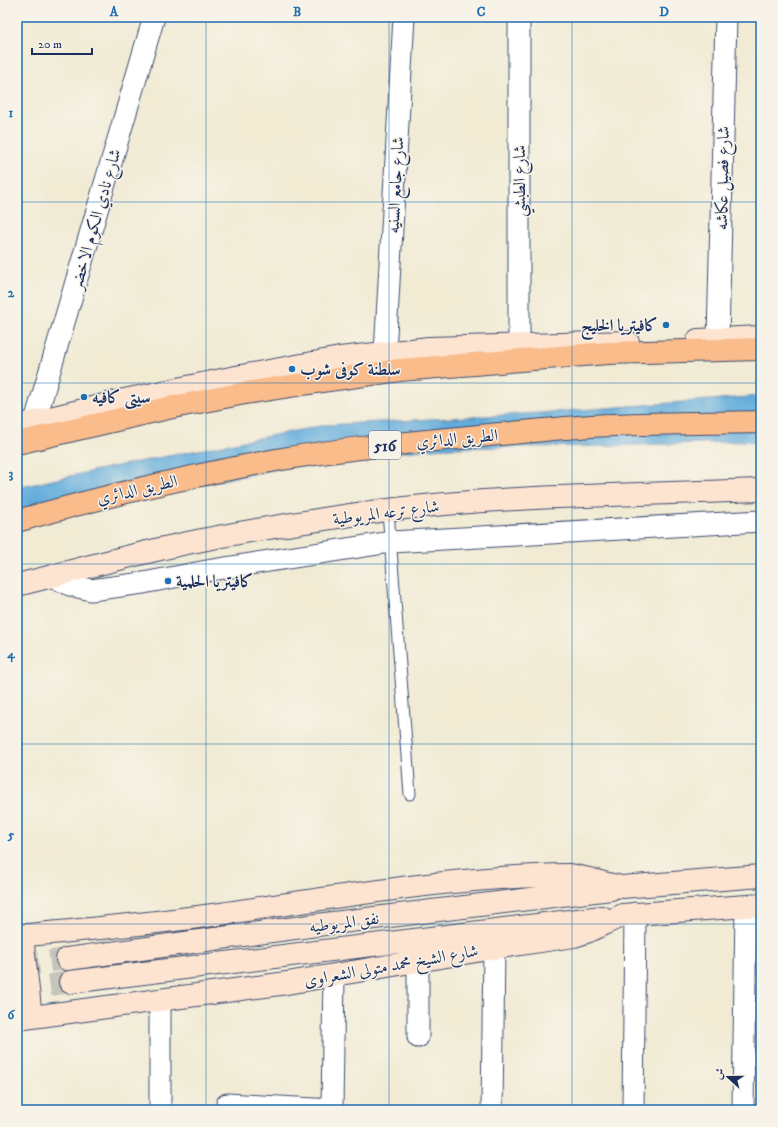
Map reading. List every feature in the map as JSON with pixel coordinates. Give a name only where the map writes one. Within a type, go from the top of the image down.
[{"type":"highway","points":[[17,443],[100,423],[222,398],[323,380],[400,370],[608,354],[761,349]]},
{"type":"highway","name":"الطريق الدائري","points":[[17,521],[171,481],[276,460],[352,449],[420,441],[611,425],[761,422]]},
{"type":"main road","points":[[26,424],[130,399],[236,377],[340,358],[429,348],[761,337]]},
{"type":"main road","name":"شارع ترعه المريوطية","points":[[17,585],[159,549],[228,535],[296,523],[388,511],[517,499],[761,490]]},
{"type":"main road","points":[[24,1018],[19,936],[127,926],[369,892],[453,882],[568,875],[583,877],[622,888],[761,876]]},
{"type":"main road","name":"نفق المريوطيه","points":[[67,959],[317,925],[622,888]]},
{"type":"main road","name":"شارع الشيخ محمد متولى الشعراوى","points":[[24,1018],[287,983],[418,960],[574,936],[629,914],[753,906]]},
{"type":"main road","name":"نفق المريوطيه","points":[[70,982],[629,914]]},
{"type":"street","name":"شارع نادي الكوم الاخضر","points":[[26,424],[154,17]]},
{"type":"street","name":"شارع جامع السنيه","points":[[385,353],[404,17]]},
{"type":"street","name":"شارع الطبشي","points":[[519,17],[519,345]]},
{"type":"street","name":"شارع فصيل عكاشه","points":[[718,339],[726,17]]},
{"type":"street","points":[[52,576],[70,585],[91,590],[143,583],[212,570],[391,542],[761,521]]},
{"type":"street","points":[[743,1110],[753,906]]},
{"type":"street","points":[[629,914],[633,1110]]},
{"type":"street","points":[[492,1110],[494,948]]},
{"type":"street","points":[[418,960],[418,1037]]},
{"type":"street","points":[[227,1104],[332,1110],[334,975]]},
{"type":"street","points":[[160,1001],[160,1110]]},
{"type":"lane","points":[[388,511],[410,794]]},
{"type":"water","points":[[761,396],[761,441],[604,446],[443,448],[318,461],[17,521],[17,488],[102,469],[325,425],[540,413]]},
{"type":"tunnel","points":[[17,966],[67,959]]},
{"type":"tunnel","points":[[17,990],[70,982]]},
{"type":"place","name":"كافيتريا الخليج","points":[[666,325]]},
{"type":"place","name":"سلطنة كوفى شوب","points":[[292,369]]},
{"type":"place","name":"سيتى كافيه","points":[[84,397]]},
{"type":"place","name":"كافيتريا الحلمية","points":[[168,581]]}]
